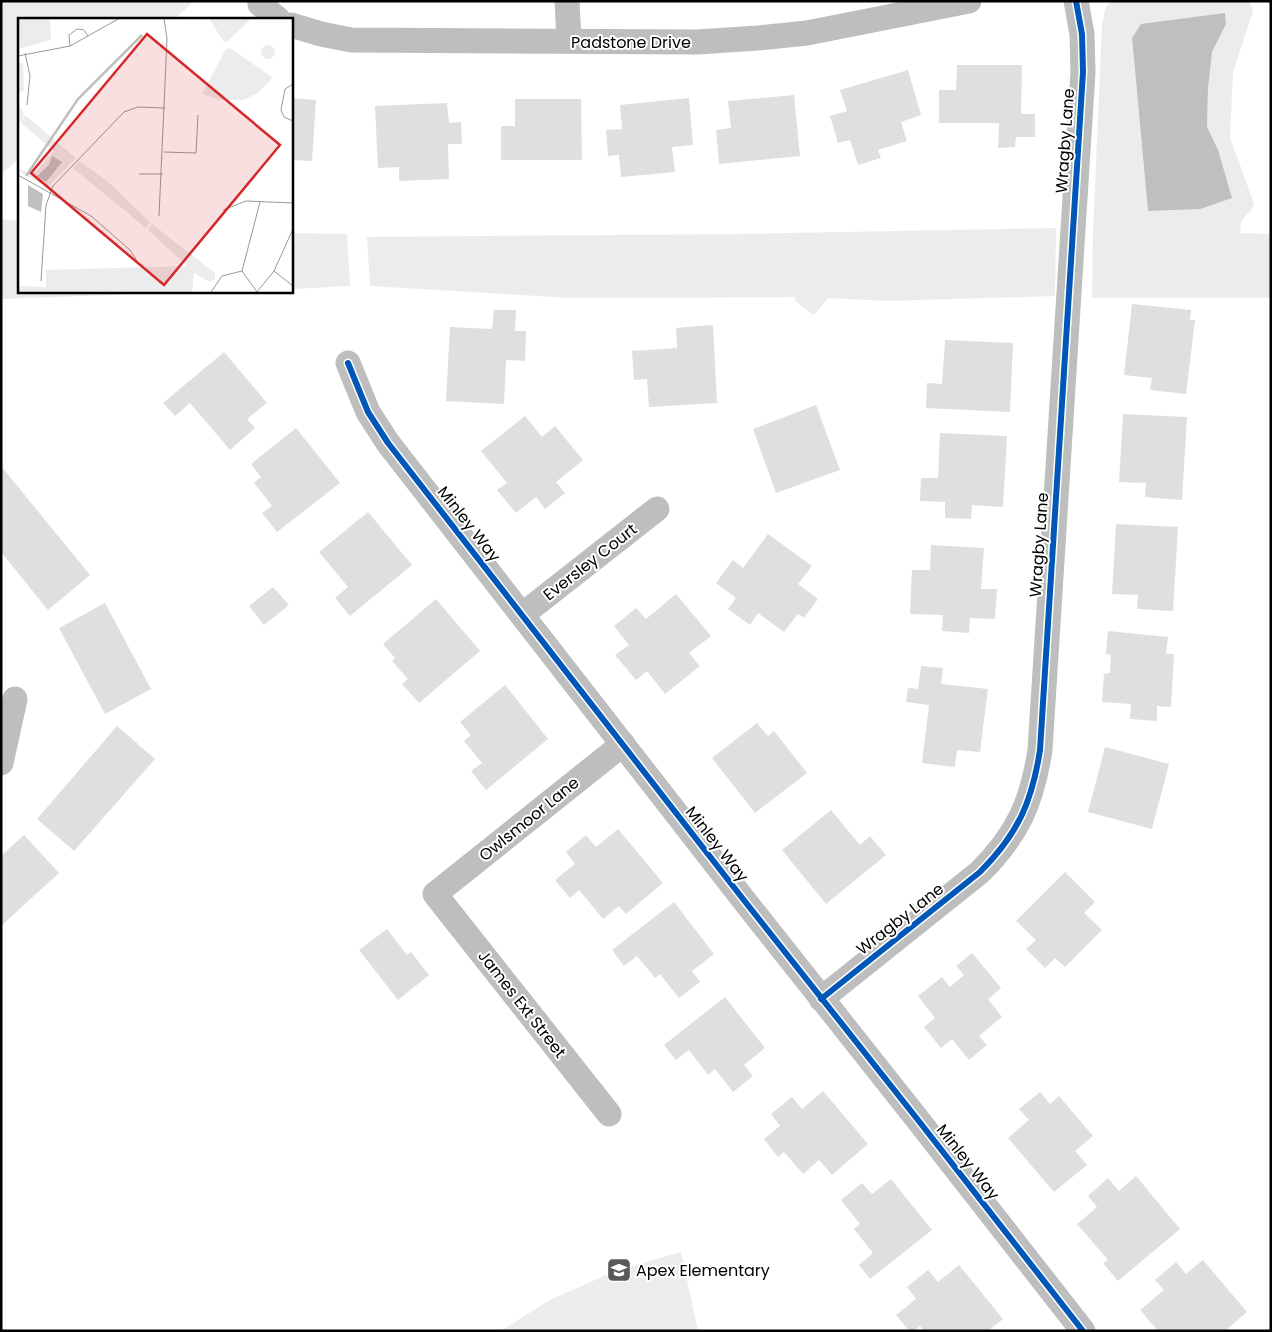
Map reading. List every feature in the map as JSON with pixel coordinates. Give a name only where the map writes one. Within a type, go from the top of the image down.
[{"type":"street","points":[[568,1],[569,41]]},
{"type":"street","name":"Padstone Drive","points":[[292,25],[351,40],[697,42],[807,33],[970,1]]},
{"type":"street","name":"Wragby Lane","points":[[821,998],[980,872],[1013,833],[1033,785],[1040,750],[1083,72],[1082,34],[1076,1]]},
{"type":"street","name":"Minley Way","points":[[348,363],[364,403],[380,432],[1083,1331]]},
{"type":"street","name":"Eversley Court","points":[[522,615],[657,509]]},
{"type":"street","points":[[1,764],[15,699]]},
{"type":"street","name":"Owlsmoor Lane","points":[[435,894],[623,744]]},
{"type":"street","name":"James Ext Street","points":[[435,894],[610,1114]]},
{"type":"shaded area","points":[[1,1],[194,1],[176,18],[18,18],[18,160],[1,174]]},
{"type":"shaded area","points":[[1112,1],[1253,1],[1250,3],[1253,11],[1233,72],[1230,137],[1254,204],[1241,222],[1240,233],[1271,234],[1271,298],[1092,298],[1102,25],[1106,6]],"holes":[[[1141,24],[1226,24],[1212,52],[1208,89],[1207,127],[1148,211],[1132,38]]]},
{"type":"shaded area","points":[[1225,13],[1226,24],[1212,52],[1208,89],[1207,127],[1218,150],[1232,198],[1200,209],[1148,211],[1132,38],[1141,24]]},
{"type":"shaded area","points":[[1,219],[18,221],[18,292],[194,292],[1,299]]},
{"type":"shaded area","points":[[1056,228],[1055,296],[887,301],[828,298],[814,315],[795,301],[796,297],[572,298],[370,286],[367,237],[742,234]]},
{"type":"shaded area","points":[[292,233],[347,234],[350,286],[292,289]]},
{"type":"shaded area","points":[[681,1252],[698,1331],[501,1331],[550,1300],[615,1271]]},
{"type":"building","points":[[957,65],[1022,65],[1021,114],[1035,114],[1035,137],[1016,137],[1015,147],[998,148],[999,123],[939,123],[939,90],[956,90]]},
{"type":"building","points":[[908,70],[921,115],[901,122],[907,141],[878,150],[881,158],[858,165],[850,140],[838,143],[830,116],[847,111],[840,90]]},
{"type":"building","points":[[794,95],[800,156],[719,164],[716,130],[731,128],[728,101]]},
{"type":"building","points":[[292,98],[316,100],[312,161],[292,160]]},
{"type":"building","points":[[689,98],[693,145],[672,147],[675,172],[621,177],[619,155],[608,156],[606,130],[622,129],[620,105]]},
{"type":"building","points":[[515,99],[581,99],[582,160],[501,160],[501,126],[515,126]]},
{"type":"building","points":[[447,103],[449,123],[461,122],[462,144],[448,144],[449,179],[399,181],[399,167],[378,168],[375,106]]},
{"type":"building","points":[[1132,304],[1191,310],[1190,320],[1195,320],[1186,394],[1150,390],[1152,378],[1124,375]]},
{"type":"building","points":[[494,310],[516,310],[515,331],[526,331],[525,361],[506,360],[504,404],[446,401],[450,327],[492,329]]},
{"type":"building","points":[[713,325],[717,403],[649,407],[647,379],[634,380],[632,351],[677,348],[676,328]]},
{"type":"building","points":[[945,340],[1013,343],[1010,412],[926,408],[927,383],[942,384]]},
{"type":"building","points":[[224,352],[267,403],[247,419],[255,428],[230,450],[190,403],[175,416],[163,403]]},
{"type":"building","points":[[816,405],[840,470],[776,493],[753,429]]},
{"type":"building","points":[[1123,414],[1187,417],[1182,500],[1145,497],[1146,483],[1119,482]]},
{"type":"building","points":[[525,416],[542,437],[555,426],[583,460],[556,482],[565,493],[545,509],[536,497],[516,513],[497,490],[507,483],[481,451]]},
{"type":"building","points":[[296,428],[340,483],[277,532],[262,513],[272,506],[254,483],[261,477],[251,464]]},
{"type":"building","points":[[940,433],[1007,436],[1003,507],[972,505],[971,519],[945,518],[945,502],[920,501],[921,478],[938,478]]},
{"type":"building","points":[[1,466],[90,575],[48,610],[1,552]]},
{"type":"building","points":[[368,512],[412,565],[350,616],[335,598],[348,587],[319,552]]},
{"type":"building","points":[[1116,524],[1178,527],[1173,611],[1137,609],[1138,595],[1112,594]]},
{"type":"building","points":[[768,534],[812,566],[798,584],[818,599],[804,618],[798,614],[784,632],[758,613],[750,625],[728,609],[736,598],[716,583],[733,560],[743,568]]},
{"type":"building","points":[[931,545],[984,548],[981,589],[997,589],[995,619],[970,618],[969,633],[942,631],[943,615],[910,614],[912,570],[930,570]]},
{"type":"building","points":[[273,587],[289,605],[264,625],[249,606]]},
{"type":"building","points":[[676,594],[711,636],[689,653],[700,666],[665,694],[647,671],[636,680],[615,655],[629,645],[614,626],[636,608],[646,619]]},
{"type":"building","points":[[436,599],[480,651],[419,703],[402,684],[408,679],[392,661],[395,658],[383,644]]},
{"type":"building","points":[[105,603],[151,689],[105,714],[59,628]]},
{"type":"building","points":[[1108,631],[1168,637],[1166,654],[1174,654],[1171,707],[1157,706],[1157,721],[1130,719],[1131,704],[1102,702],[1104,674],[1110,673],[1111,655],[1106,654]]},
{"type":"building","points":[[921,666],[943,668],[941,684],[988,689],[980,752],[957,750],[955,767],[922,763],[929,705],[906,702],[908,688],[918,689]]},
{"type":"building","points":[[505,685],[548,739],[486,790],[471,771],[482,763],[464,741],[471,735],[460,722]]},
{"type":"building","points":[[757,723],[768,736],[774,731],[807,773],[755,813],[712,758]]},
{"type":"building","points":[[117,726],[155,759],[74,851],[37,819]]},
{"type":"building","points":[[1105,747],[1169,764],[1152,829],[1088,812]]},
{"type":"building","points":[[831,810],[860,845],[870,836],[886,855],[826,904],[782,850]]},
{"type":"building","points":[[618,829],[663,883],[626,914],[619,906],[603,919],[579,890],[570,898],[555,880],[575,864],[566,852],[586,835],[596,847]]},
{"type":"building","points":[[24,835],[59,873],[1,926],[1,856]]},
{"type":"building","points":[[1065,872],[1095,902],[1084,913],[1102,930],[1065,967],[1055,958],[1045,968],[1026,949],[1036,940],[1016,921]]},
{"type":"building","points":[[674,902],[714,954],[692,971],[700,982],[679,998],[660,974],[655,978],[637,956],[624,966],[612,950]]},
{"type":"building","points":[[387,929],[407,955],[411,952],[429,975],[398,1000],[359,950]]},
{"type":"building","points":[[972,953],[1001,988],[988,999],[1002,1017],[979,1036],[987,1045],[969,1060],[952,1039],[941,1048],[924,1027],[935,1018],[918,996],[942,977],[950,987],[964,975],[956,966]]},
{"type":"building","points":[[725,997],[765,1048],[744,1065],[753,1076],[733,1092],[715,1069],[708,1075],[689,1050],[676,1060],[664,1045]]},
{"type":"building","points":[[823,1091],[868,1144],[832,1175],[819,1160],[803,1174],[784,1152],[778,1157],[764,1139],[780,1126],[771,1114],[792,1097],[802,1109]]},
{"type":"building","points":[[1040,1092],[1050,1104],[1059,1096],[1093,1136],[1075,1151],[1087,1165],[1054,1192],[1008,1138],[1029,1120],[1019,1109]]},
{"type":"building","points":[[1136,1176],[1180,1229],[1118,1281],[1103,1263],[1108,1260],[1077,1224],[1097,1207],[1088,1196],[1108,1178],[1119,1191]]},
{"type":"building","points":[[891,1179],[932,1230],[870,1279],[859,1265],[873,1253],[854,1229],[860,1224],[841,1200],[862,1183],[872,1194]]},
{"type":"building","points":[[1203,1260],[1247,1312],[1225,1331],[1158,1331],[1140,1310],[1164,1290],[1155,1280],[1176,1262],[1186,1274]]},
{"type":"building","points":[[959,1265],[1003,1319],[988,1331],[924,1331],[920,1326],[914,1331],[909,1331],[896,1315],[916,1299],[907,1287],[928,1270],[938,1282]]},
{"type":"cycle path","points":[[821,999],[980,872],[1014,830],[1033,786],[1040,750],[1083,72],[1082,34],[1076,1]]},
{"type":"cycle path","points":[[348,363],[368,412],[388,443],[1083,1331]]},
{"type":"place","name":"Apex Elementary","points":[[619,1270]]}]
